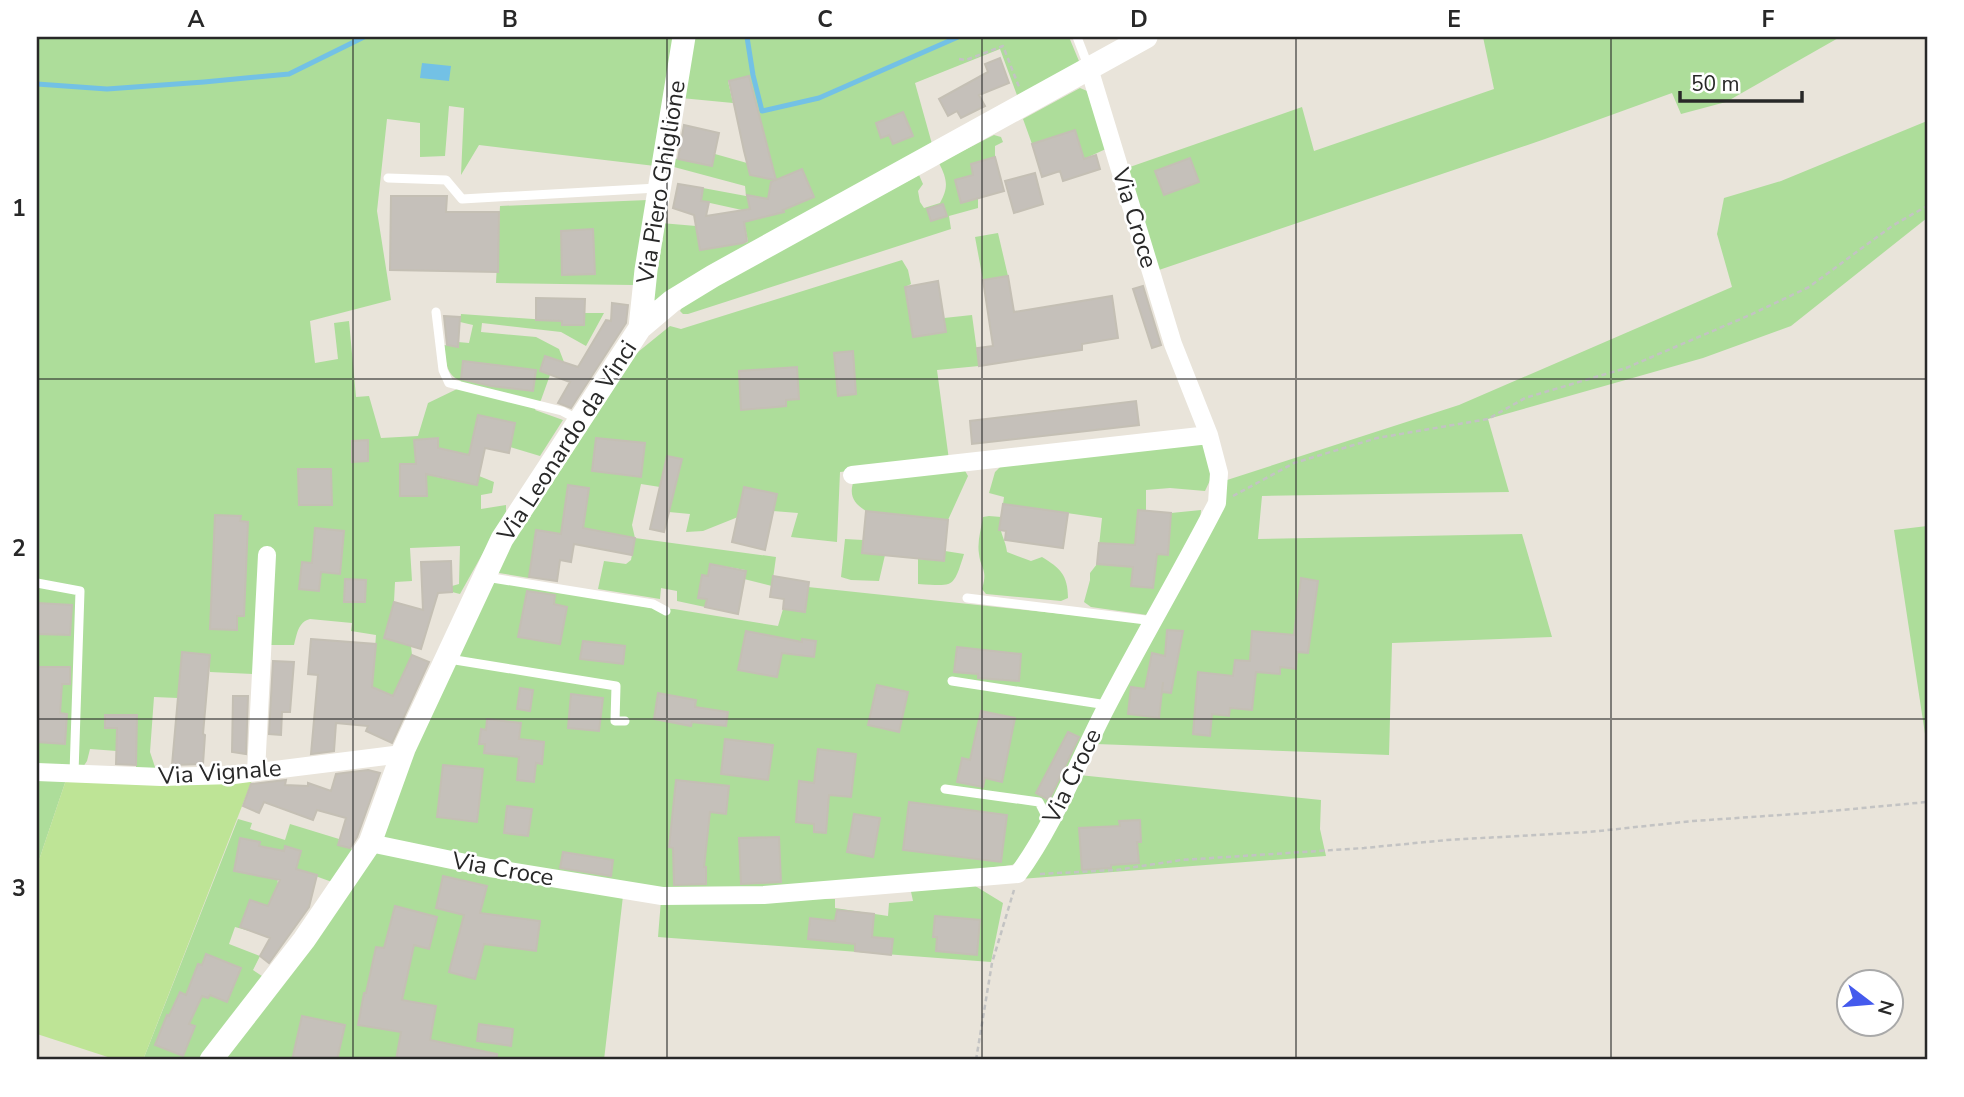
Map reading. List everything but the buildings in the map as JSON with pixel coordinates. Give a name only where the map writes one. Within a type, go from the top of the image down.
[{"type":"street","name":"Via Piero Ghiglione","points":[[640,328],[646,270],[684,37]]},
{"type":"street","name":"Via Leonardo da Vinci","points":[[211,1060],[304,940],[370,843],[402,754],[502,539],[640,328],[672,301],[713,276],[1146,37]]},
{"type":"street","name":"Via Croce","points":[[370,843],[490,868],[662,895],[764,895],[1018,874],[1033,854],[1107,705],[1217,503],[1219,473],[1209,435],[1174,344],[1089,68]]},
{"type":"street","points":[[852,475],[1209,435]]},
{"type":"street","points":[[256,772],[267,555]]},
{"type":"street","name":"Via Vignale","points":[[37,772],[160,777],[234,775],[402,754]]},
{"type":"lane","points":[[1077,37],[1089,68]]},
{"type":"lane","points":[[388,178],[446,180],[461,199],[660,188]]},
{"type":"lane","points":[[436,312],[443,370],[449,383],[562,411],[579,420]]},
{"type":"lane","points":[[484,577],[653,604],[666,611]]},
{"type":"lane","points":[[37,583],[80,592],[74,773]]},
{"type":"lane","points":[[967,598],[1154,621]]},
{"type":"lane","points":[[446,659],[616,686],[615,721],[625,721]]},
{"type":"lane","points":[[952,681],[1107,705]]},
{"type":"lane","points":[[945,789],[1039,802],[1049,823]]},
{"type":"path","points":[[959,59],[966,60],[1003,46],[1024,104]]},
{"type":"path","points":[[1217,503],[1294,463],[1377,438],[1488,419],[1525,398],[1626,369],[1809,287],[1892,226],[1927,205]]},
{"type":"path","points":[[976,1060],[992,963],[1018,874],[1093,871],[1181,860],[1590,832],[1927,802]]},
{"type":"green space","points":[[37,37],[676,37],[655,166],[479,145],[461,175],[464,108],[449,106],[445,156],[420,157],[420,123],[387,119],[377,211],[391,300],[310,321],[315,363],[338,359],[334,323],[349,321],[356,397],[369,396],[381,438],[418,436],[428,403],[459,389],[461,381],[449,371],[444,345],[458,347],[458,342],[469,343],[473,325],[460,322],[461,314],[562,321],[584,313],[604,313],[586,346],[561,332],[482,323],[481,332],[536,337],[559,349],[564,362],[545,356],[540,371],[550,375],[535,410],[563,420],[540,456],[510,447],[509,453],[479,447],[476,456],[443,450],[437,477],[476,485],[479,476],[494,482],[492,493],[481,495],[481,509],[506,505],[506,512],[460,594],[452,592],[452,586],[459,584],[460,546],[410,548],[412,581],[395,582],[394,602],[385,633],[402,638],[401,643],[411,646],[412,655],[393,696],[387,693],[381,707],[366,697],[373,678],[376,635],[351,631],[352,623],[310,619],[300,626],[294,645],[256,645],[253,674],[210,672],[209,655],[182,652],[178,698],[154,697],[150,752],[157,773],[136,770],[136,715],[105,715],[105,728],[119,728],[117,751],[90,749],[83,767],[37,768]]},
{"type":"green space","points":[[688,37],[1069,37],[1081,66],[1018,98],[1000,49],[915,83],[932,144],[656,302],[648,292],[661,223],[696,226],[700,250],[748,242],[742,210],[701,201],[703,188],[746,196],[745,186],[674,167],[673,158],[712,166],[715,154],[747,163],[740,134],[761,129],[749,76],[728,81],[733,103],[681,98]]},
{"type":"green space","points":[[1483,37],[1840,37],[1726,102],[1681,114],[1672,93],[1156,271],[1127,168],[1302,107],[1314,151],[1494,89]]},
{"type":"green space","points":[[1080,88],[1092,93],[1108,148],[1084,159],[1075,130],[1032,144],[1023,119]]},
{"type":"green space","points":[[1927,121],[1927,218],[1791,326],[1703,358],[1488,419],[1509,492],[1262,496],[1258,539],[1522,534],[1552,637],[1392,643],[1389,755],[1096,744],[1224,481],[1459,405],[1732,287],[1717,234],[1724,198],[1781,181]]},
{"type":"green space","points":[[994,135],[1001,137],[1003,142],[995,146],[995,157],[1004,191],[978,198],[978,208],[949,216],[951,229],[688,314],[680,311],[691,299],[919,175],[923,184],[918,191],[924,208],[940,203],[946,183],[939,163]]},
{"type":"green space","points":[[648,200],[633,285],[496,283],[500,206]]},
{"type":"green space","points":[[998,233],[1008,276],[983,280],[975,237]]},
{"type":"green space","points":[[902,260],[908,270],[911,284],[905,287],[913,337],[946,332],[944,318],[972,315],[979,366],[937,370],[949,460],[840,472],[837,542],[791,537],[798,513],[773,511],[776,494],[744,487],[738,517],[703,531],[686,532],[690,514],[669,512],[661,483],[660,487],[641,484],[632,525],[635,538],[587,529],[584,537],[536,530],[529,578],[493,572],[633,356],[670,326],[681,329]]},
{"type":"green space","points":[[1204,440],[1213,474],[1205,491],[1170,488],[1146,490],[1146,511],[1171,513],[1201,510],[1200,522],[1147,615],[1091,607],[1084,602],[1090,573],[1097,564],[1102,518],[1003,504],[1004,497],[989,493],[995,472],[1002,465]]},
{"type":"green space","points":[[964,469],[968,476],[948,520],[866,511],[852,496],[853,483]]},
{"type":"green space","points":[[983,517],[1001,517],[1001,531],[1007,552],[1031,561],[1042,557],[1058,569],[1065,578],[1068,598],[1061,601],[986,594],[982,589],[984,573],[978,545]]},
{"type":"green space","points":[[1927,526],[1927,747],[1894,530]]},
{"type":"green space","points":[[635,538],[776,557],[772,586],[744,579],[745,570],[711,564],[708,576],[702,576],[698,597],[707,599],[705,607],[677,601],[677,591],[661,588],[660,599],[598,589],[604,561],[626,564],[631,560]]},
{"type":"green space","points":[[845,539],[863,540],[862,553],[885,555],[879,581],[841,577]]},
{"type":"green space","points":[[945,551],[964,554],[954,579],[945,585],[918,584],[918,559],[943,561]]},
{"type":"green space","points":[[491,581],[778,626],[783,609],[805,612],[808,587],[1149,623],[1030,855],[1012,865],[764,894],[661,894],[378,842],[409,757]]},
{"type":"green space","points":[[1079,775],[1321,800],[1320,829],[1326,856],[1020,879]]},
{"type":"green space","points":[[37,778],[66,780],[37,866]]},
{"type":"green space","points":[[253,778],[143,1060],[117,1060],[37,1034],[37,866],[66,780]]},
{"type":"green space","points":[[238,819],[252,823],[250,829],[285,840],[290,824],[339,839],[338,845],[353,849],[332,882],[296,869],[301,851],[285,847],[277,874],[278,885],[266,911],[261,911],[253,932],[235,927],[229,944],[260,956],[253,970],[265,978],[203,1060],[143,1060]]},
{"type":"green space","points":[[376,850],[623,896],[604,1060],[224,1060]]},
{"type":"green space","points":[[972,884],[1003,903],[991,962],[658,937],[661,900],[835,899],[835,908],[888,916],[889,903],[913,901],[910,887]]},
{"type":"water","points":[[422,63],[451,66],[449,81],[420,78]]},
{"type":"waterway","points":[[37,84],[107,89],[289,74],[364,37]]},
{"type":"waterway","points":[[747,37],[762,111],[819,98],[958,37]]}]
